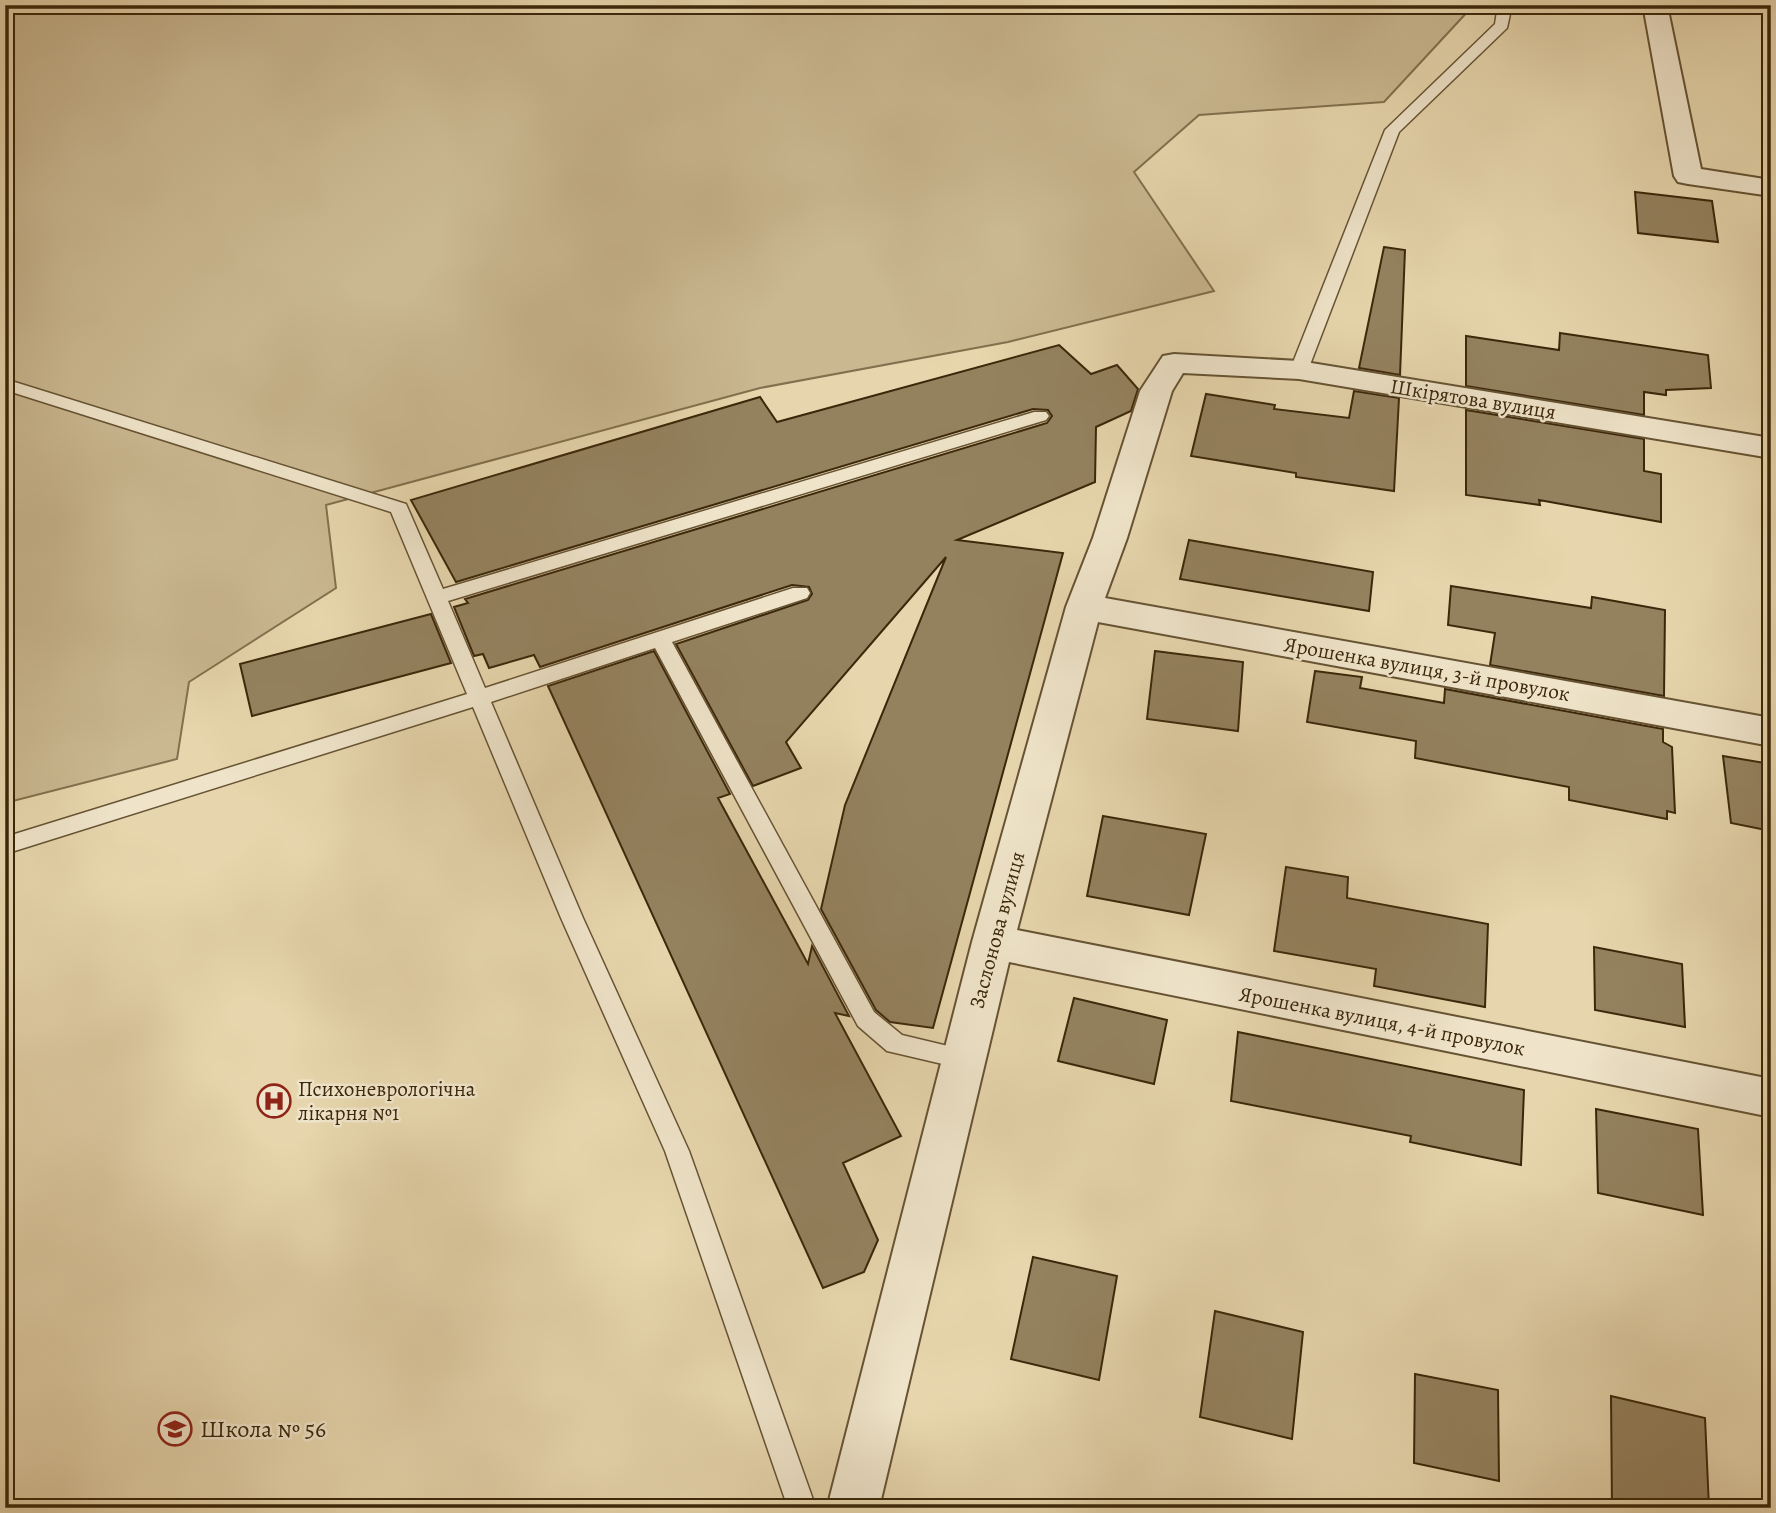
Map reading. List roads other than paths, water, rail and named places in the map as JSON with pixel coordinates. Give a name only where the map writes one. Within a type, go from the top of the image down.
[{"type":"street","points":[[1655,5],[1688,176],[1771,188]]},
{"type":"street","name":"Шкірятова вулиця","points":[[1174,363],[1299,370],[1771,448]]},
{"type":"street","name":"Заслонова вулиця","points":[[853,1508],[993,942],[1084,607],[1110,538],[1156,391],[1174,363]]},
{"type":"street","name":"Ярошенка вулиця, 3-й провулок","points":[[1084,607],[1771,732]]},
{"type":"street","name":"Ярошенка вулиця, 4-й провулок","points":[[993,942],[1771,1098]]},
{"type":"lane","points":[[1299,370],[1392,130],[1502,25],[1505,5]]},
{"type":"lane","points":[[5,384],[399,508],[572,919],[677,1151],[802,1508]]},
{"type":"lane","points":[[437,598],[1040,416]]},
{"type":"lane","points":[[5,846],[479,698],[800,593]]},
{"type":"lane","points":[[660,639],[866,1019],[895,1044],[964,1059]]},
{"type":"place","name":"Психоневрологічна лікарня №1","points":[[274,1101]]},
{"type":"place","name":"Школа № 56","points":[[175,1429]]}]
